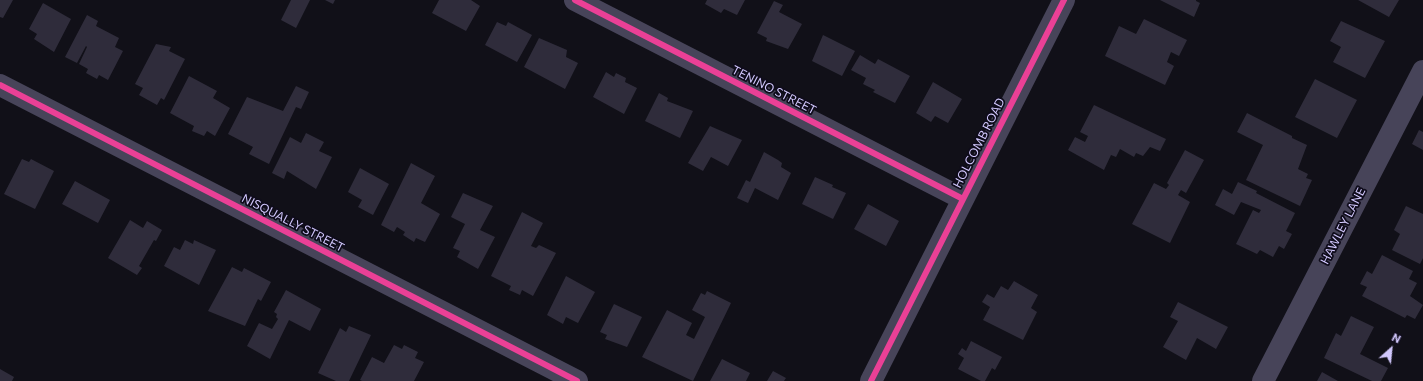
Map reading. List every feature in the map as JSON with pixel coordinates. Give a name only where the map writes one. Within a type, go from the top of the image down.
[{"type":"street","name":"TENINO STREET","points":[[575,0],[964,199]]},
{"type":"street","name":"HOLCOMB ROAD","points":[[871,381],[1064,0]]},
{"type":"street","name":"HAWLEY LANE","points":[[1263,381],[1423,71]]},
{"type":"street","name":"NISQUALLY STREET","points":[[0,85],[577,381]]},
{"type":"building","points":[[0,0],[13,0],[3,18],[0,17]]},
{"type":"building","points":[[291,0],[310,0],[296,28],[281,20]]},
{"type":"building","points":[[325,0],[335,0],[333,4]]},
{"type":"building","points":[[439,0],[471,0],[480,6],[466,31],[432,13]]},
{"type":"building","points":[[707,0],[745,0],[737,15],[724,9],[721,13],[705,4]]},
{"type":"building","points":[[1160,0],[1196,0],[1200,3],[1194,17]]},
{"type":"building","points":[[1358,0],[1399,0],[1389,17]]},
{"type":"building","points":[[774,1],[783,5],[779,12],[802,24],[788,49],[766,41],[767,38],[757,33]]},
{"type":"building","points":[[43,3],[71,19],[54,52],[34,39],[37,34],[29,29]]},
{"type":"building","points":[[87,15],[98,21],[96,26],[119,38],[115,47],[123,51],[108,80],[99,75],[97,79],[86,73],[88,69],[79,64],[87,47],[86,46],[77,63],[65,57]]},
{"type":"building","points":[[1144,19],[1187,40],[1179,56],[1171,52],[1167,62],[1174,66],[1165,85],[1105,56],[1119,26],[1136,34]]},
{"type":"building","points":[[1341,21],[1385,41],[1365,78],[1333,62],[1341,47],[1330,41]]},
{"type":"building","points":[[497,22],[506,26],[508,22],[532,35],[517,62],[485,45]]},
{"type":"building","points":[[823,35],[855,51],[842,76],[812,61]]},
{"type":"building","points":[[539,38],[567,50],[566,57],[578,63],[565,89],[524,67]]},
{"type":"building","points":[[156,44],[171,47],[169,51],[185,59],[164,100],[161,98],[157,105],[139,95],[143,88],[135,84]]},
{"type":"building","points":[[860,55],[875,64],[878,59],[910,76],[895,103],[873,92],[875,90],[863,84],[866,78],[851,70]]},
{"type":"building","points":[[606,72],[614,77],[616,73],[626,78],[625,82],[637,88],[624,114],[593,97]]},
{"type":"building","points":[[189,76],[217,91],[213,98],[230,108],[215,136],[207,131],[204,136],[192,131],[194,126],[170,113]]},
{"type":"building","points":[[1315,79],[1357,100],[1337,138],[1295,117]]},
{"type":"building","points":[[933,82],[962,99],[948,123],[935,116],[931,122],[916,113]]},
{"type":"building","points":[[296,86],[309,92],[301,109],[296,107],[269,164],[249,154],[253,147],[228,134],[247,97],[283,111]]},
{"type":"building","points":[[659,93],[668,98],[667,101],[693,111],[680,138],[645,121]]},
{"type":"building","points":[[1094,105],[1166,139],[1160,151],[1150,147],[1143,156],[1136,153],[1134,157],[1120,149],[1116,157],[1111,155],[1104,170],[1068,150],[1075,137],[1085,142],[1088,136],[1080,132]]},
{"type":"building","points":[[1247,113],[1307,145],[1298,169],[1308,174],[1306,178],[1312,180],[1300,206],[1246,180],[1263,145],[1237,132]]},
{"type":"building","points":[[710,126],[742,140],[728,166],[711,157],[703,171],[688,163]]},
{"type":"building","points":[[1419,130],[1423,132],[1423,150],[1412,144]]},
{"type":"building","points":[[306,133],[324,142],[319,151],[332,157],[316,189],[287,171],[284,179],[272,173],[290,137],[301,143]]},
{"type":"building","points":[[1185,150],[1204,160],[1186,193],[1181,190],[1178,195],[1190,202],[1170,243],[1132,224],[1154,183],[1166,189],[1169,185],[1167,183]]},
{"type":"building","points":[[764,152],[782,163],[781,167],[791,173],[778,200],[755,188],[748,203],[737,198],[746,180],[750,182]]},
{"type":"building","points":[[22,159],[29,162],[31,159],[54,171],[35,209],[4,194]]},
{"type":"building","points":[[411,163],[435,176],[421,203],[440,214],[425,242],[416,238],[414,242],[403,235],[405,232],[397,227],[394,232],[381,225]]},
{"type":"building","points":[[360,168],[389,184],[373,215],[358,207],[362,200],[348,192]]},
{"type":"building","points":[[815,177],[846,193],[833,219],[802,204]]},
{"type":"building","points":[[75,181],[110,200],[98,223],[62,204]]},
{"type":"building","points":[[1238,182],[1295,213],[1286,231],[1292,234],[1284,249],[1279,246],[1273,257],[1260,250],[1257,254],[1236,244],[1253,210],[1259,213],[1261,210],[1241,202],[1234,215],[1215,205],[1223,189],[1232,194]]},
{"type":"building","points":[[463,193],[493,206],[480,230],[495,237],[478,269],[457,257],[460,251],[453,248],[465,224],[451,217]]},
{"type":"building","points":[[868,204],[899,221],[886,246],[854,229]]},
{"type":"building","points":[[1406,206],[1423,214],[1423,258],[1420,264],[1392,250],[1400,234],[1394,230]]},
{"type":"building","points":[[522,212],[543,223],[531,246],[536,248],[539,245],[556,253],[533,296],[522,290],[520,295],[509,290],[511,286],[491,276]]},
{"type":"building","points":[[130,220],[143,228],[147,221],[162,230],[156,241],[154,240],[139,266],[142,268],[137,275],[108,258]]},
{"type":"building","points":[[185,240],[193,244],[194,240],[216,250],[199,285],[164,266],[174,247],[180,250]]},
{"type":"building","points":[[1382,255],[1413,271],[1409,279],[1417,283],[1410,296],[1423,305],[1415,319],[1407,315],[1405,318],[1362,296],[1367,287],[1360,284],[1367,271],[1372,274]]},
{"type":"building","points":[[232,267],[242,272],[244,268],[271,282],[261,301],[258,299],[245,326],[208,311]]},
{"type":"building","points":[[566,276],[595,292],[578,323],[566,317],[563,324],[547,315]]},
{"type":"building","points":[[1014,281],[1038,295],[1031,308],[1037,312],[1023,340],[983,320],[990,307],[982,302],[987,294],[994,298],[1001,286],[1008,290]]},
{"type":"building","points":[[286,290],[321,309],[310,331],[289,320],[270,359],[247,346],[259,323],[272,329],[278,319],[276,317],[277,314],[274,312]]},
{"type":"building","points":[[707,291],[731,303],[693,381],[642,357],[667,310],[692,323],[686,335],[694,339],[705,317],[692,310],[701,293],[705,295]]},
{"type":"building","points":[[1178,302],[1228,327],[1216,349],[1197,338],[1186,360],[1163,347],[1178,321],[1170,317]]},
{"type":"building","points":[[614,304],[642,317],[627,347],[605,339],[607,335],[600,332]]},
{"type":"building","points":[[1351,316],[1374,327],[1360,354],[1388,368],[1381,381],[1372,381],[1324,358],[1336,333],[1341,336]]},
{"type":"building","points":[[349,326],[371,335],[349,381],[336,381],[318,373],[340,328],[346,332]]},
{"type":"building","points":[[971,341],[1002,357],[995,370],[992,368],[985,381],[981,381],[958,369],[964,358],[958,354],[962,348],[966,351]]},
{"type":"building","points":[[394,345],[402,349],[404,345],[418,352],[415,358],[424,362],[414,381],[360,380],[372,357],[384,363]]},
{"type":"building","points":[[722,359],[750,373],[746,381],[710,381]]},
{"type":"building","points":[[0,369],[14,377],[12,381],[0,381]]},
{"type":"building","points":[[773,371],[786,378],[784,381],[767,381]]},
{"type":"building","points":[[1322,372],[1338,381],[1317,381]]},
{"type":"cycle path","points":[[575,0],[963,199]]},
{"type":"cycle path","points":[[871,381],[1064,0]]},
{"type":"cycle path","points":[[0,85],[577,381]]}]
